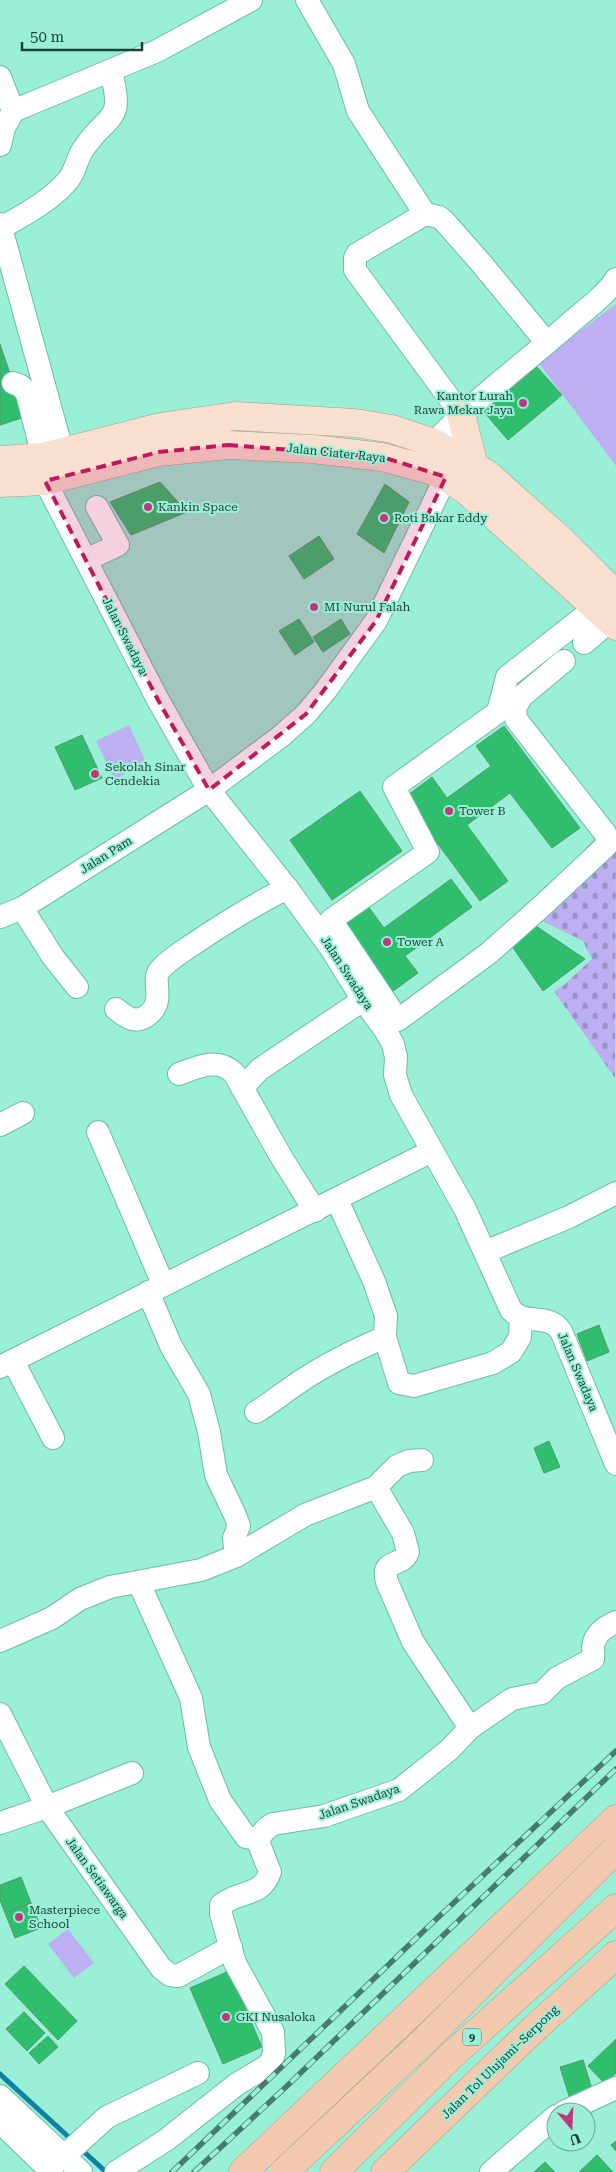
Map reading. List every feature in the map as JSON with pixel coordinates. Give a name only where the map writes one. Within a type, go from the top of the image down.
[{"type":"highway","points":[[243,2172],[616,1819]]},
{"type":"highway","points":[[284,2172],[423,2042],[616,1849]]},
{"type":"highway","points":[[335,2086],[616,1865]]},
{"type":"highway","name":"9","points":[[334,2172],[454,2053],[616,1908]]},
{"type":"highway","name":"Jalan Tol Ulujami–Serpong","points":[[385,2172],[537,2026],[616,1955]]},
{"type":"main road","points":[[461,414],[474,466]]},
{"type":"main road","name":"Jalan Ciater Raya","points":[[50,464],[160,427],[235,416],[355,424],[392,429],[434,443],[497,482],[547,527],[609,612]]},
{"type":"main road","name":"Jalan Ciater Raya","points":[[8,472],[50,464],[228,445],[313,449],[382,457],[410,463],[446,477],[485,506],[609,612]]},
{"type":"street","points":[[0,144],[4,128],[13,112],[111,72],[185,37],[251,0]]},
{"type":"street","points":[[307,0],[344,64],[358,111],[425,214]]},
{"type":"street","points":[[50,464],[0,226],[34,209],[70,177],[84,147],[112,116],[117,106],[118,96],[111,72]]},
{"type":"street","points":[[0,77],[13,112]]},
{"type":"street","points":[[461,414],[355,270],[355,258],[358,254],[425,214],[439,217],[482,263],[547,344]]},
{"type":"street","points":[[434,443],[461,414],[547,344],[601,296],[616,279]]},
{"type":"street","points":[[13,382],[21,386],[27,394],[50,464]]},
{"type":"street","name":"Jalan Swadaya","points":[[50,464],[86,560],[158,700],[210,790],[287,888],[330,947],[363,1000],[386,1030],[393,1044],[396,1057],[395,1075],[401,1094],[466,1209],[510,1310],[521,1317],[549,1321],[561,1331],[616,1464]]},
{"type":"street","name":"Jalan Pam","points":[[0,917],[22,908],[210,790],[280,738],[306,714],[326,690],[376,621],[446,477]]},
{"type":"street","points":[[86,560],[118,545],[97,507]]},
{"type":"street","points":[[584,643],[609,612]]},
{"type":"street","points":[[564,661],[522,696],[515,708],[516,719],[605,833],[606,846],[489,953],[398,1020],[331,920],[428,852],[394,787],[498,712],[507,677],[609,612]]},
{"type":"street","points":[[116,1009],[129,1020],[136,1020],[150,1014],[156,1003],[159,991],[156,977],[158,972],[177,956],[232,918],[287,888]]},
{"type":"street","points":[[22,908],[53,958],[77,988]]},
{"type":"street","points":[[242,1088],[260,1069],[363,1000]]},
{"type":"street","points":[[179,1074],[202,1065],[220,1065],[229,1068],[234,1073],[280,1155],[315,1211]]},
{"type":"street","points":[[0,1125],[23,1113]]},
{"type":"street","points":[[98,1132],[156,1288],[172,1346],[199,1394],[209,1432],[216,1475],[236,1515],[238,1526],[234,1538],[236,1556]]},
{"type":"street","points":[[53,1438],[6,1364],[432,1151]]},
{"type":"street","points":[[485,1252],[570,1218],[616,1193]]},
{"type":"street","points":[[337,1200],[374,1281],[386,1316],[385,1337],[399,1383],[414,1386],[494,1363],[511,1352],[520,1337],[521,1317]]},
{"type":"street","points":[[256,1412],[280,1398],[304,1379],[346,1354],[385,1337]]},
{"type":"street","points":[[0,1641],[52,1618],[80,1599],[110,1587],[201,1570],[236,1556],[305,1515],[376,1487],[397,1466],[409,1461],[422,1460]]},
{"type":"street","points":[[376,1487],[403,1533],[408,1552],[405,1558],[386,1569],[387,1582],[414,1642],[470,1728]]},
{"type":"street","points":[[116,2172],[166,2140],[237,2084],[267,2066],[272,2060],[274,2053],[273,2032],[246,1986],[236,1963],[221,1914],[221,1905],[227,1900],[258,1890],[267,1882],[270,1872],[257,1839],[246,1837],[220,1800],[199,1747],[191,1698],[139,1583]]},
{"type":"street","name":"Jalan Swadaya","points":[[257,1839],[267,1828],[274,1824],[324,1816],[399,1790],[449,1750],[470,1728],[512,1699],[542,1693],[557,1678],[593,1659],[593,1643],[596,1638],[605,1627],[616,1622]]},
{"type":"street","name":"Jalan Setiawarga","points":[[0,1714],[47,1807],[161,1968],[170,1975],[178,1976],[231,1947]]},
{"type":"street","points":[[0,1823],[47,1807],[132,1773]]},
{"type":"street","points":[[67,2154],[107,2118],[198,2073]]},
{"type":"street","points":[[586,2102],[616,2088]]},
{"type":"street","points":[[0,2096],[67,2154],[81,2172]]},
{"type":"street","points":[[0,2122],[67,2154]]},
{"type":"street","points":[[491,2172],[546,2125]]},
{"type":"highlighted area","points":[[228,445],[382,457],[446,477],[376,621],[306,714],[209,790],[158,700],[45,481],[159,452]]},
{"type":"green space","points":[[616,304],[616,466],[538,362]]},
{"type":"green space","points":[[129,725],[145,760],[115,780],[96,741]]},
{"type":"green space","points":[[607,824],[616,829],[615,1078],[554,991],[564,985],[592,959],[583,941],[528,914]]},
{"type":"green space","points":[[68,1929],[94,1963],[74,1978],[48,1944]]},
{"type":"building","points":[[0,344],[25,417],[0,425]]},
{"type":"building","name":"Kantor Lurah Rawa Mekar Jaya","points":[[537,367],[562,395],[508,440],[484,412]]},
{"type":"building","name":"Kankin Space","points":[[160,482],[187,512],[131,535],[110,502]]},
{"type":"building","name":"Roti Bakar Eddy","points":[[385,484],[409,502],[384,553],[357,534]]},
{"type":"building","points":[[319,536],[334,559],[304,579],[289,556]]},
{"type":"building","points":[[299,619],[314,642],[295,655],[279,631]]},
{"type":"building","points":[[341,619],[350,634],[323,652],[313,637]]},
{"type":"building","name":"Tower B","points":[[504,726],[580,828],[552,848],[510,793],[467,825],[508,881],[480,901],[404,798],[432,777],[447,798],[491,766],[476,746]]},
{"type":"building","points":[[82,735],[102,778],[75,790],[55,747]]},
{"type":"building","points":[[360,791],[402,851],[332,900],[290,840]]},
{"type":"building","name":"Tower A","points":[[451,879],[472,907],[405,956],[418,973],[389,994],[334,919],[362,898],[384,928]]},
{"type":"building","points":[[533,924],[585,959],[543,991],[509,942]]},
{"type":"building","points":[[599,1325],[609,1352],[587,1361],[577,1334]]},
{"type":"building","points":[[549,1441],[560,1467],[544,1473],[534,1448]]},
{"type":"building","points":[[21,1877],[31,1903],[5,1913],[0,1900],[0,1885]]},
{"type":"building","points":[[31,1903],[41,1928],[15,1938],[5,1913]]},
{"type":"building","points":[[24,1966],[77,2021],[58,2040],[5,1984]]},
{"type":"building","name":"GKI Nusaloka","points":[[229,1971],[262,2047],[223,2064],[190,1988]]},
{"type":"building","points":[[24,2012],[45,2033],[27,2051],[6,2029]]},
{"type":"building","points":[[48,2036],[58,2047],[39,2064],[29,2053]]},
{"type":"building","points":[[616,2039],[616,2073],[605,2084],[588,2066]]},
{"type":"building","points":[[583,2060],[593,2092],[570,2099],[560,2067]]},
{"type":"building","points":[[616,2141],[616,2151],[611,2145]]},
{"type":"building","points":[[597,2155],[613,2172],[579,2172]]},
{"type":"building","points":[[545,2162],[555,2172],[534,2172]]},
{"type":"waterway","points":[[0,2074],[73,2141]]},
{"type":"waterway","points":[[81,2149],[106,2172]]},
{"type":"railway","points":[[172,2172],[430,1925],[616,1751]]},
{"type":"railway","points":[[194,2172],[287,2086],[616,1769]]},
{"type":"place","name":"Kantor Lurah Rawa Mekar Jaya","points":[[523,403]]},
{"type":"place","name":"Kankin Space","points":[[148,507]]},
{"type":"place","name":"Roti Bakar Eddy","points":[[384,518]]},
{"type":"place","name":"MI Nurul Falah","points":[[314,607]]},
{"type":"place","name":"Sekolah Sinar Cendekia","points":[[95,774]]},
{"type":"place","name":"Tower B","points":[[449,811]]},
{"type":"place","name":"Tower A","points":[[387,942]]},
{"type":"place","name":"Masterpiece School","points":[[19,1917]]},
{"type":"place","name":"GKI Nusaloka","points":[[226,2017]]}]
